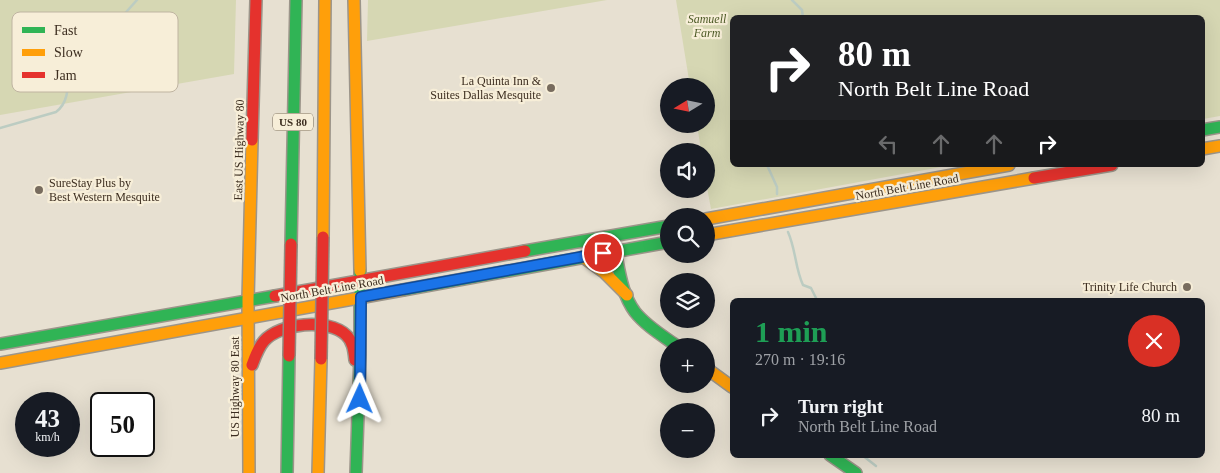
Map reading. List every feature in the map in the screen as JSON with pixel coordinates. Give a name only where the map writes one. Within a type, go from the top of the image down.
[{"type":"main road","name":"East US Highway 80","points":[[248,300],[256,0]]},
{"type":"main road","name":"US 80","points":[[287,473],[296,0]]},
{"type":"main road","name":"US 80","points":[[318,473],[323,237],[325,0]]},
{"type":"main road","points":[[354,0],[361,280],[360,388],[356,473]]},
{"type":"main road","points":[[1205,130],[1220,127]]},
{"type":"main road","points":[[1205,148],[1220,146]]},
{"type":"main road","name":"North Belt Line Road","points":[[715,217],[998,167]]},
{"type":"main road","name":"North Belt Line Road","points":[[715,234],[1100,167]]},
{"type":"main road","points":[[928,180],[931,196]]},
{"type":"main road","name":"North Belt Line Road","points":[[0,344],[660,228]]},
{"type":"main road","points":[[612,236],[622,284],[627,295],[641,319],[666,338]]},
{"type":"main road","name":"North Belt Line Road","points":[[0,363],[660,244]]},
{"type":"main road","points":[[495,257],[497,273]]},
{"type":"main road","points":[[583,257],[604,272],[627,295]]},
{"type":"main road","name":"US Highway 80 East","points":[[248,300],[249,473]]},
{"type":"main road","points":[[249,374],[255,354],[262,343],[277,331],[304,325],[330,325],[348,337],[353,347],[360,388]]},
{"type":"main road","points":[[715,375],[730,386]]},
{"type":"main road","points":[[834,458],[856,473]]},
{"type":"green space","points":[[0,0],[236,0],[234,74],[178,84],[178,12],[12,12],[12,92],[131,92],[0,115]]},
{"type":"green space","points":[[368,0],[607,0],[367,41]]},
{"type":"green space","name":"Samuell Farm","points":[[676,0],[1220,0],[1220,116],[1205,119],[1205,15],[730,15],[730,167],[941,167],[711,208],[709,198],[715,198],[715,143],[700,143],[698,133],[715,133],[715,78],[689,78]]},
{"type":"waterway","points":[[126,12],[137,0]]},
{"type":"waterway","points":[[792,0],[802,10],[803,15]]},
{"type":"waterway","points":[[0,128],[56,112],[65,101],[67,92]]},
{"type":"waterway","points":[[768,167],[777,187],[777,194]]},
{"type":"waterway","points":[[788,232],[803,285],[811,288],[816,298]]},
{"type":"waterway","points":[[866,458],[876,466]]},
{"type":"traffic: fast","points":[[291,244],[296,0]]},
{"type":"traffic: fast","points":[[1205,130],[1220,127]]},
{"type":"traffic: fast","points":[[525,251],[660,228]]},
{"type":"traffic: fast","points":[[613,242],[623,287],[630,304],[644,322],[665,338]]},
{"type":"traffic: fast","points":[[403,290],[660,244]]},
{"type":"traffic: fast","points":[[356,473],[360,355],[360,271]]},
{"type":"traffic: fast","points":[[0,344],[275,296]]},
{"type":"traffic: fast","points":[[287,473],[289,356]]},
{"type":"traffic: fast","points":[[834,458],[856,473]]},
{"type":"traffic: slow","points":[[323,237],[325,0]]},
{"type":"traffic: slow","points":[[354,0],[360,271]]},
{"type":"traffic: slow","points":[[249,473],[248,300],[252,140]]},
{"type":"traffic: slow","points":[[1205,148],[1220,146]]},
{"type":"traffic: slow","points":[[715,217],[998,167]]},
{"type":"traffic: slow","points":[[715,233],[1034,178]]},
{"type":"traffic: slow","points":[[583,257],[604,272],[627,295]]},
{"type":"traffic: slow","points":[[0,363],[403,290]]},
{"type":"traffic: slow","points":[[318,473],[321,359]]},
{"type":"traffic: slow","points":[[715,375],[730,386]]},
{"type":"traffic: jam","points":[[252,140],[256,0]]},
{"type":"traffic: jam","points":[[1034,178],[1100,167]]},
{"type":"traffic: jam","points":[[321,359],[323,237]]},
{"type":"traffic: jam","points":[[289,356],[291,244]]},
{"type":"traffic: jam","points":[[275,296],[525,251]]},
{"type":"traffic: jam","points":[[252,365],[260,347],[271,335],[281,330],[304,325],[328,326],[346,335],[352,343],[355,360]]},
{"type":"place","name":"La Quinta Inn & Suites Dallas Mesquite","points":[[551,88]]},
{"type":"place","name":"SureStay Plus by Best Western Mesquite","points":[[39,190]]},
{"type":"place","name":"Trinity Life Church","points":[[1187,287]]},
{"type":"route","points":[[360,399],[361,297],[603,253]]}]
